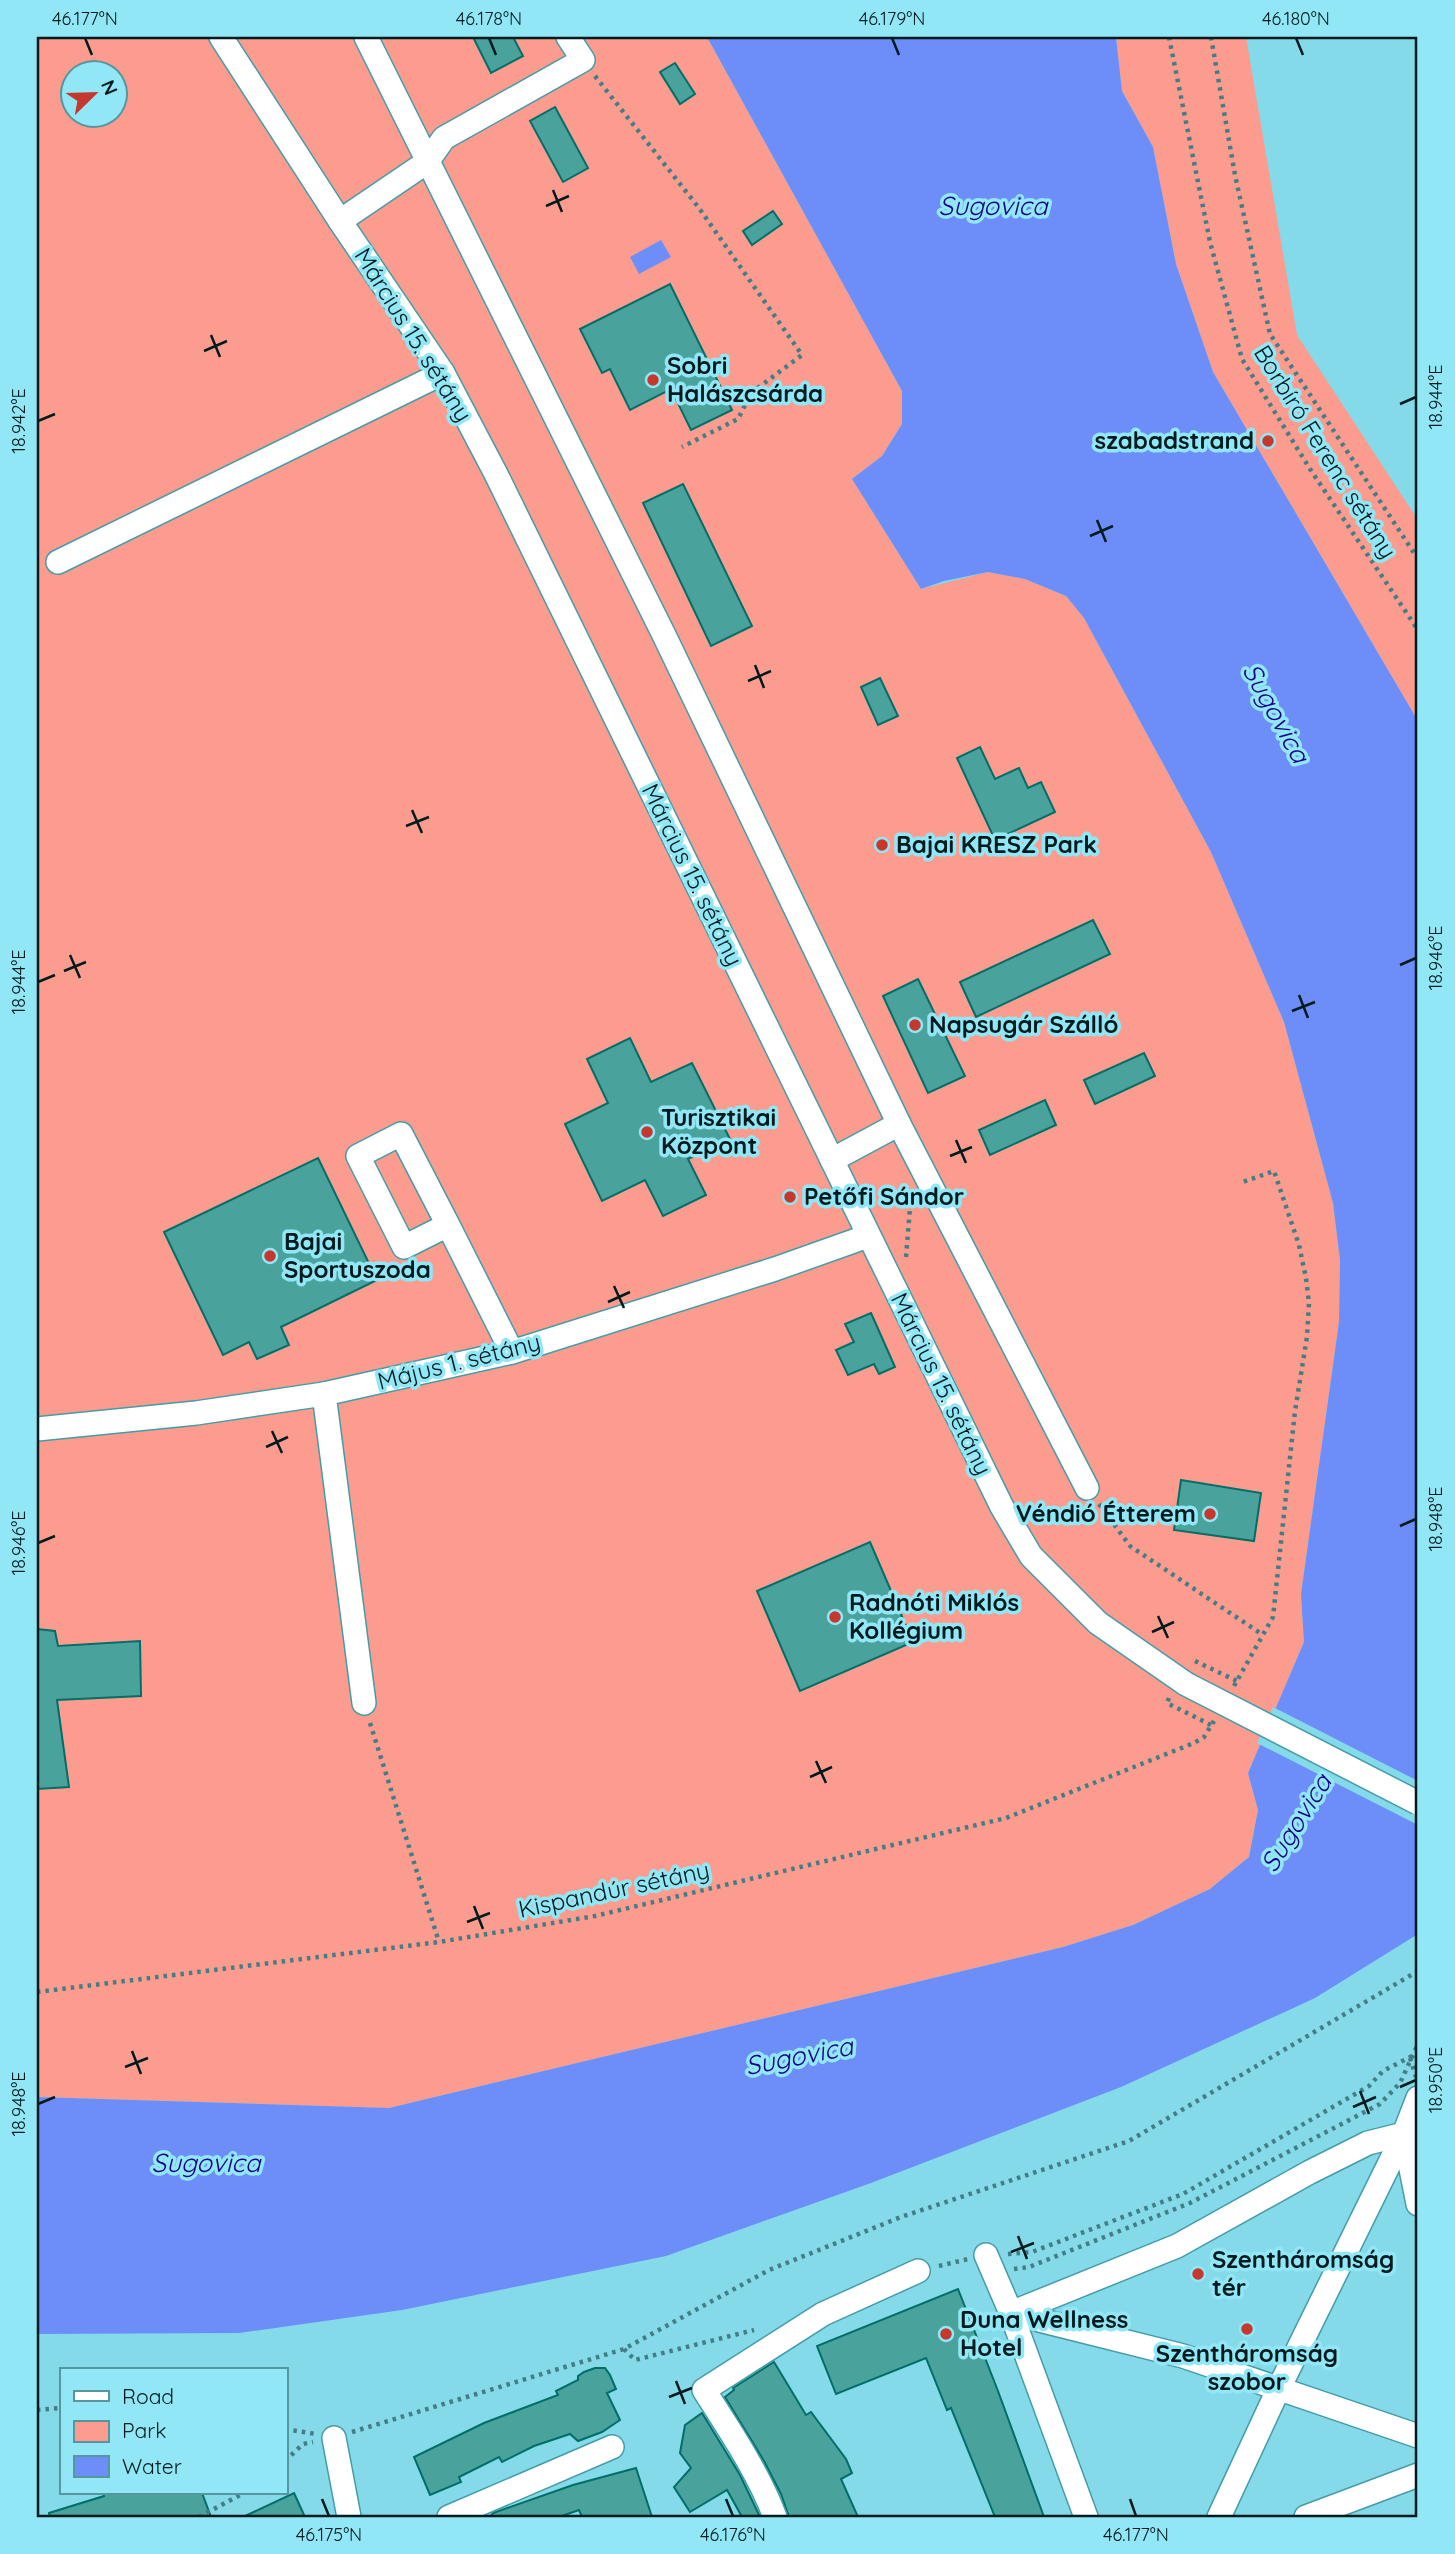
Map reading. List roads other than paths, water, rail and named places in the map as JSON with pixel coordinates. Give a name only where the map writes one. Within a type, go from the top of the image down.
[{"type":"street","name":"Március 15. sétány","points":[[221,37],[340,221],[443,373],[496,474],[1002,1507],[1031,1556],[1098,1623],[1186,1684],[1418,1803]]},
{"type":"street","points":[[366,37],[664,635],[899,1124],[1087,1488]]},
{"type":"street","points":[[340,221],[427,162],[444,138],[583,60],[568,37]]},
{"type":"street","points":[[58,562],[443,373]]},
{"type":"street","points":[[832,1160],[899,1124]]},
{"type":"street","points":[[448,1225],[404,1247],[358,1156],[401,1134],[448,1225],[512,1352]]},
{"type":"street","name":"Május 1. sétány","points":[[37,1429],[196,1413],[324,1394],[512,1352],[775,1269],[868,1236]]},
{"type":"street","points":[[324,1394],[364,1703]]},
{"type":"street","points":[[1219,2517],[1278,2390],[1405,2134],[1418,2098]]},
{"type":"street","points":[[1405,2134],[1418,2204]]},
{"type":"street","points":[[1011,2313],[1177,2246],[1368,2143],[1405,2134]]},
{"type":"street","points":[[986,2255],[1011,2313],[1086,2517]]},
{"type":"street","points":[[775,2517],[746,2458],[705,2390],[823,2314],[918,2271]]},
{"type":"street","points":[[1011,2313],[1183,2356],[1418,2436]]},
{"type":"street","points":[[334,2438],[349,2517]]},
{"type":"street","points":[[449,2517],[612,2447]]},
{"type":"street","points":[[1306,2517],[1418,2474]]},
{"type":"water","name":"Sugovica","points":[[707,37],[1116,37],[1122,91],[1153,147],[1176,264],[1213,372],[1418,721],[1418,1934],[1315,1998],[1121,2087],[871,2183],[666,2256],[402,2310],[239,2333],[37,2334],[37,2097],[389,2108],[1063,1947],[1133,1925],[1210,1889],[1249,1857],[1258,1810],[1248,1773],[1304,1642],[1301,1594],[1339,1322],[1340,1260],[1333,1203],[1284,1022],[1211,852],[1084,618],[1066,596],[1025,579],[988,572],[921,589],[852,479],[882,456],[902,424],[902,391]]},
{"type":"water","points":[[661,240],[671,257],[639,274],[630,257]]},
{"type":"place","name":"Sobri Halászcsárda","points":[[653,380]]},
{"type":"place","name":"szabadstrand","points":[[1268,441]]},
{"type":"place","name":"Bajai KRESZ Park","points":[[882,845]]},
{"type":"place","name":"Napsugár Szálló","points":[[915,1025]]},
{"type":"place","name":"Turisztikai Központ","points":[[647,1132]]},
{"type":"place","name":"Petőfi Sándor","points":[[790,1197]]},
{"type":"place","name":"Bajai Sportuszoda","points":[[270,1256]]},
{"type":"place","name":"Véndió Étterem","points":[[1210,1514]]},
{"type":"place","name":"Radnóti Miklós Kollégium","points":[[835,1617]]},
{"type":"place","name":"Szentháromság tér","points":[[1198,2274]]},
{"type":"place","name":"Szentháromság szobor","points":[[1247,2329]]},
{"type":"place","name":"Duna Wellness Hotel","points":[[946,2334]]}]
